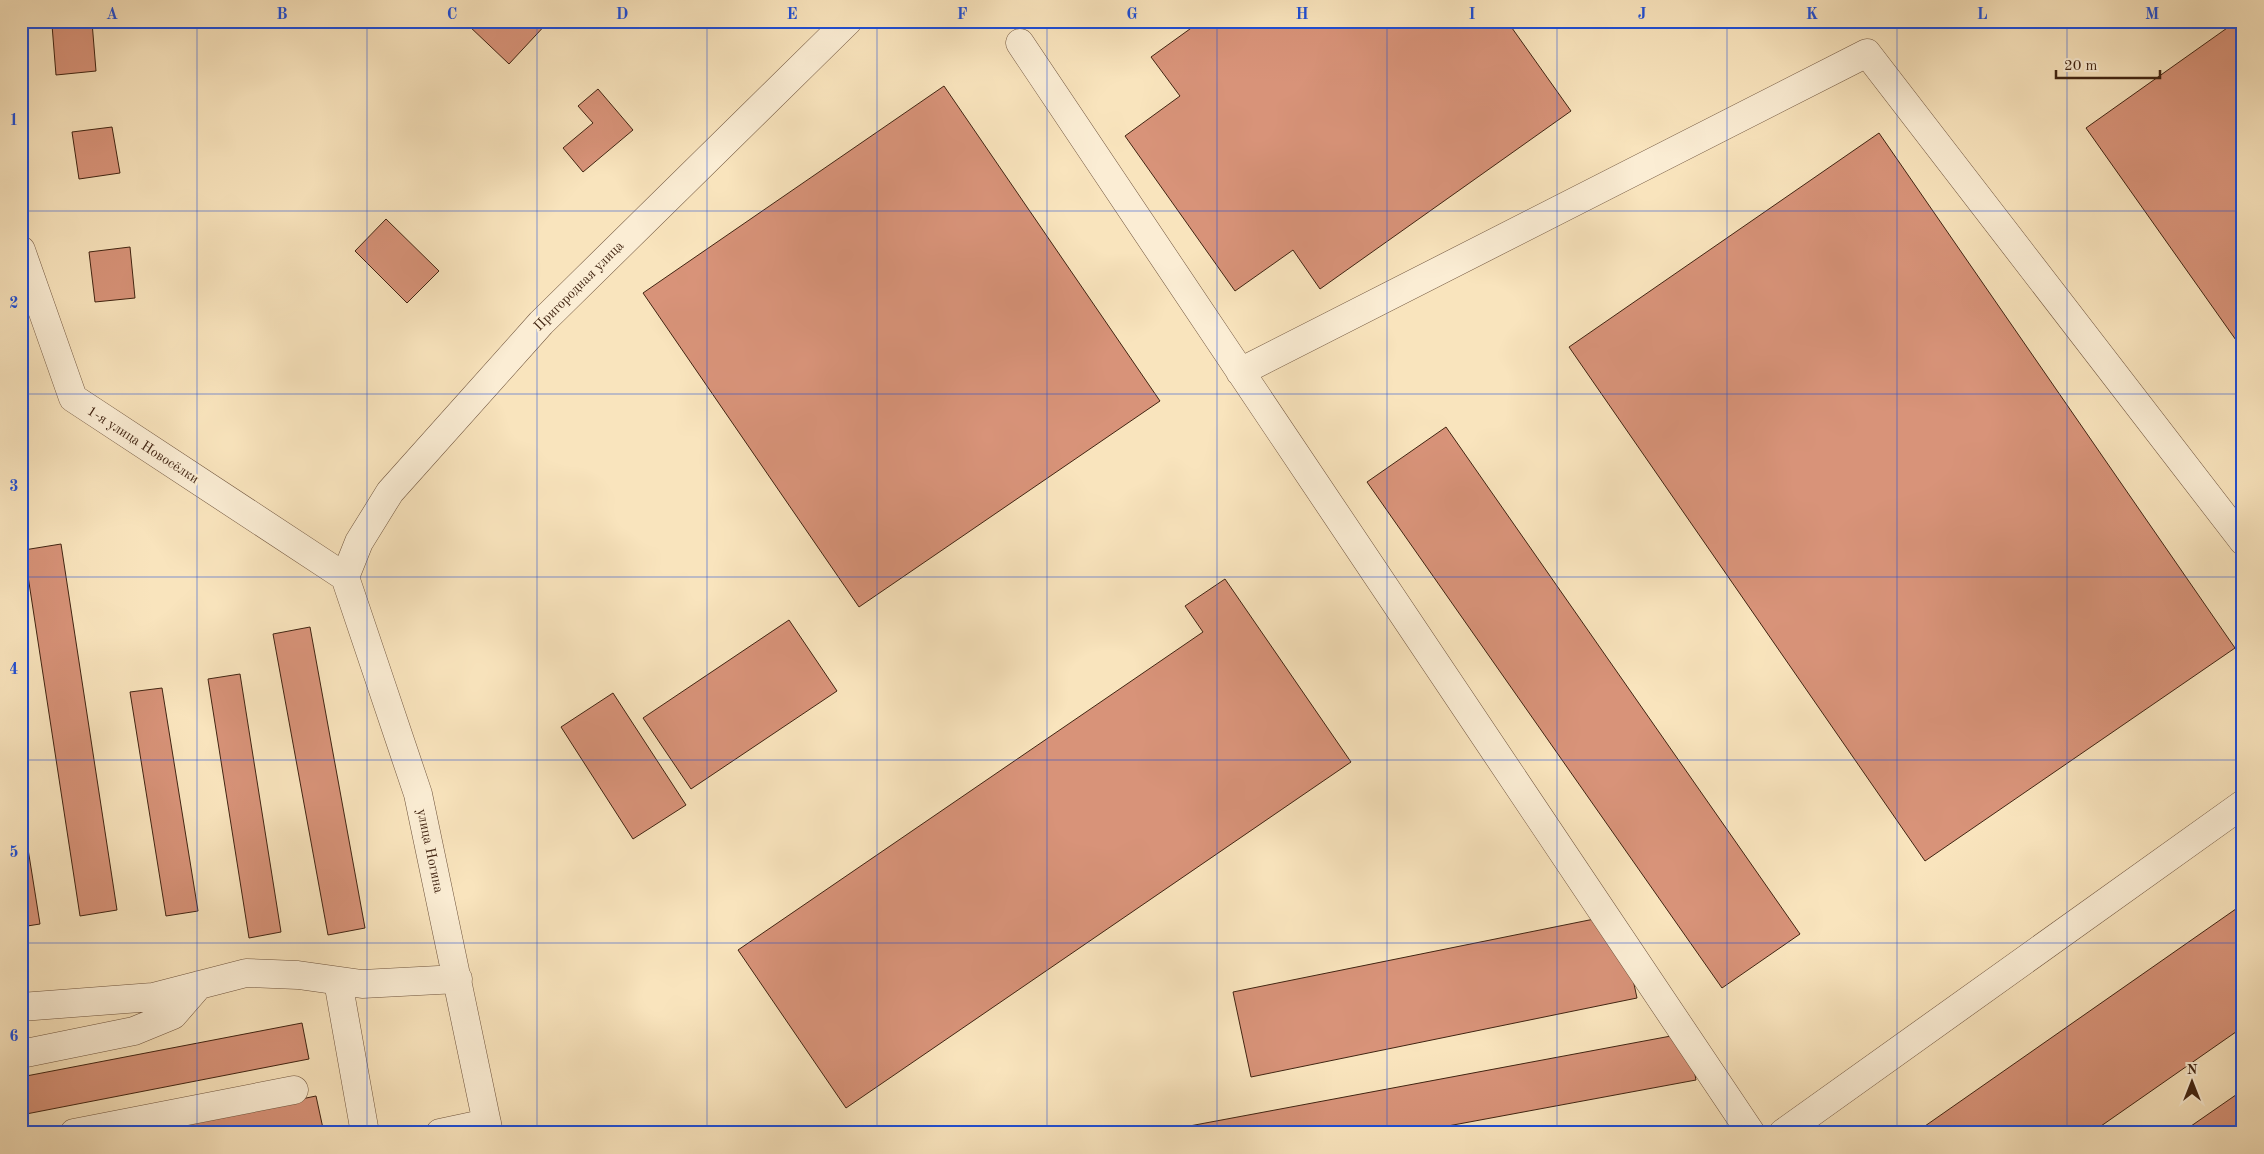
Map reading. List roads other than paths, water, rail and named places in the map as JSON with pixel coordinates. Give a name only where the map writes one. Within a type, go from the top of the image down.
[{"type":"street","name":"Пригородная улица","points":[[345,577],[359,542],[390,492],[541,323],[848,21]]},
{"type":"street","points":[[1020,43],[1751,1133]]},
{"type":"street","points":[[1240,372],[1867,53],[2243,541]]},
{"type":"street","name":"1-я улица Новосёлки","points":[[21,250],[73,398],[345,577]]},
{"type":"street","name":"улица Ногина","points":[[345,577],[418,794],[488,1128]]},
{"type":"street","points":[[1782,1133],[2243,804]]},
{"type":"street","points":[[21,1007],[153,996],[246,973],[298,975],[362,984],[458,979]]},
{"type":"street","points":[[338,981],[365,1133]]},
{"type":"street","points":[[21,1054],[134,1031],[173,1015],[199,985]]},
{"type":"street","points":[[74,1133],[294,1090]]},
{"type":"street","points":[[440,1133],[488,1128]]}]
